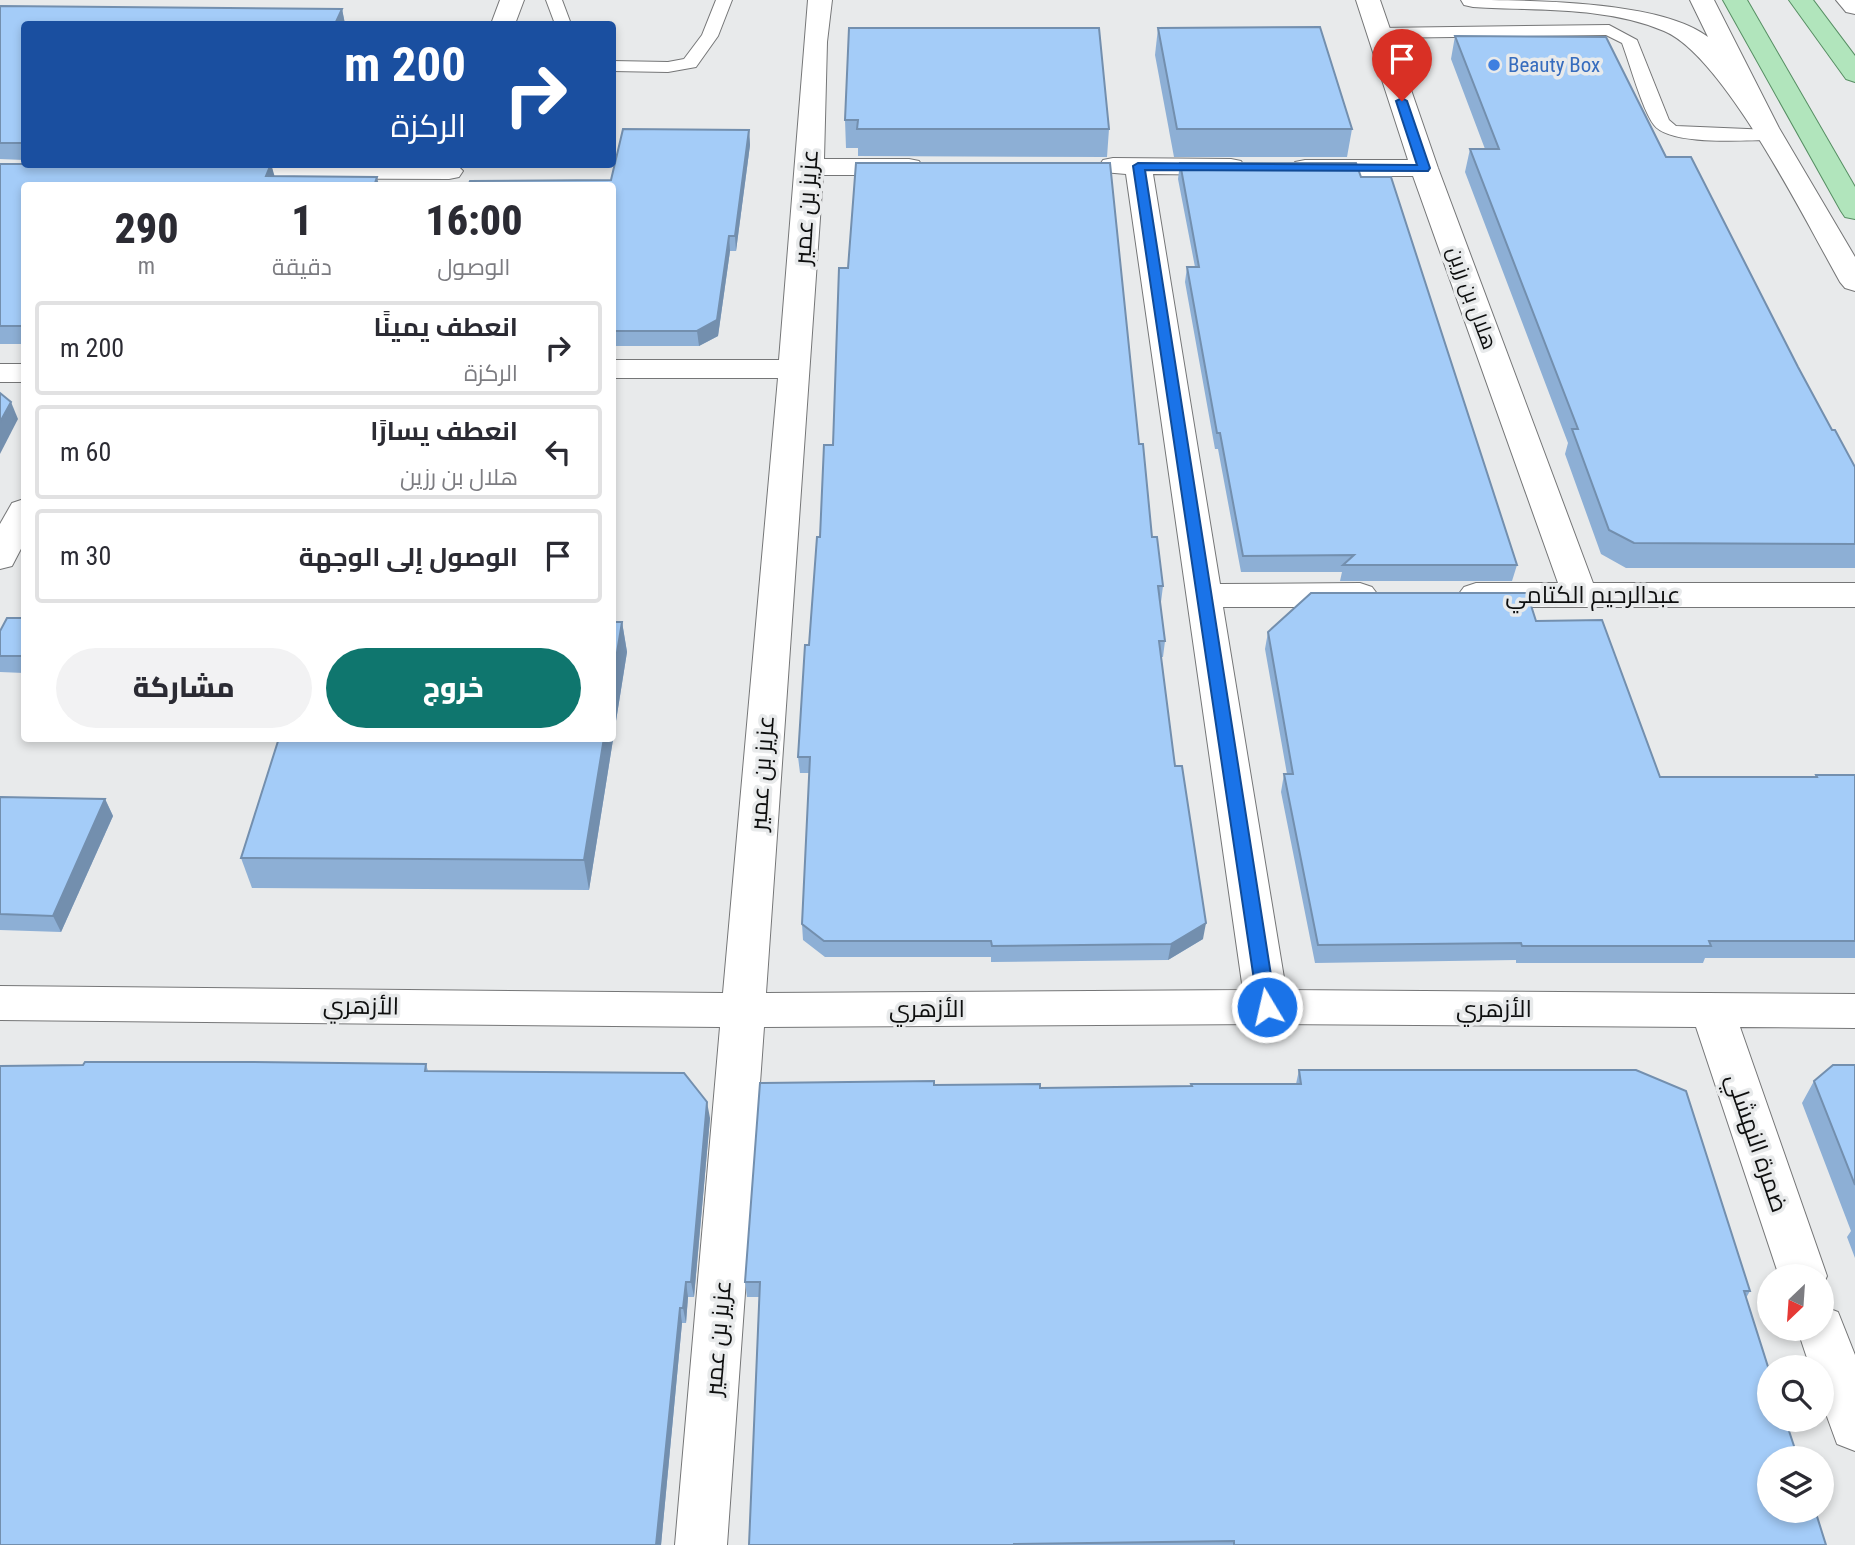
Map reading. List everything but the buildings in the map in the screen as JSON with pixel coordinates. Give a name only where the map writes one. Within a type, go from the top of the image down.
[{"type":"main road","points":[[1735,0],[1855,211]]},
{"type":"main road","points":[[1801,0],[1855,74]]},
{"type":"street","points":[[503,21],[512,0]]},
{"type":"street","name":"عزيز بن عمير","points":[[701,1545],[810,167],[814,42],[820,0]]},
{"type":"street","name":"هلال بن رزين","points":[[1368,0],[1424,168],[1580,595]]},
{"type":"street","points":[[1473,0],[1614,3],[1655,13],[1695,37],[1768,132]]},
{"type":"street","points":[[1702,0],[1768,132],[1855,282]]},
{"type":"street","points":[[1848,0],[1855,7]]},
{"type":"street","points":[[1138,166],[1267,1007]]},
{"type":"street","points":[[810,167],[933,167]]},
{"type":"street","points":[[1084,167],[1424,168]]},
{"type":"street","points":[[190,170],[448,174]]},
{"type":"street","points":[[616,369],[793,369]]},
{"type":"street","points":[[0,373],[21,373]]},
{"type":"street","points":[[0,558],[21,516]]},
{"type":"street","points":[[1204,596],[1385,595]]},
{"type":"street","name":"عبدالرحيم الكتامي","points":[[1441,595],[1855,595]]},
{"type":"street","name":"الأزهري","points":[[0,1003],[744,1010],[1267,1007],[1855,1012]]},
{"type":"street","name":"ضمرة النهشلي","points":[[1712,1010],[1799,1264]]},
{"type":"street","points":[[1825,1341],[1855,1427]]},
{"type":"lane","points":[[554,0],[562,21]]},
{"type":"lane","points":[[616,66],[668,67],[690,64],[710,36],[724,0]]},
{"type":"lane","points":[[1379,33],[1609,30],[1629,40],[1661,122],[1670,130],[1684,133],[1768,132]]},
{"type":"place","name":"Beauty Box","points":[[1494,65]]},
{"type":"route","points":[[1267,1007],[1138,166],[1424,168],[1402,101]]}]
